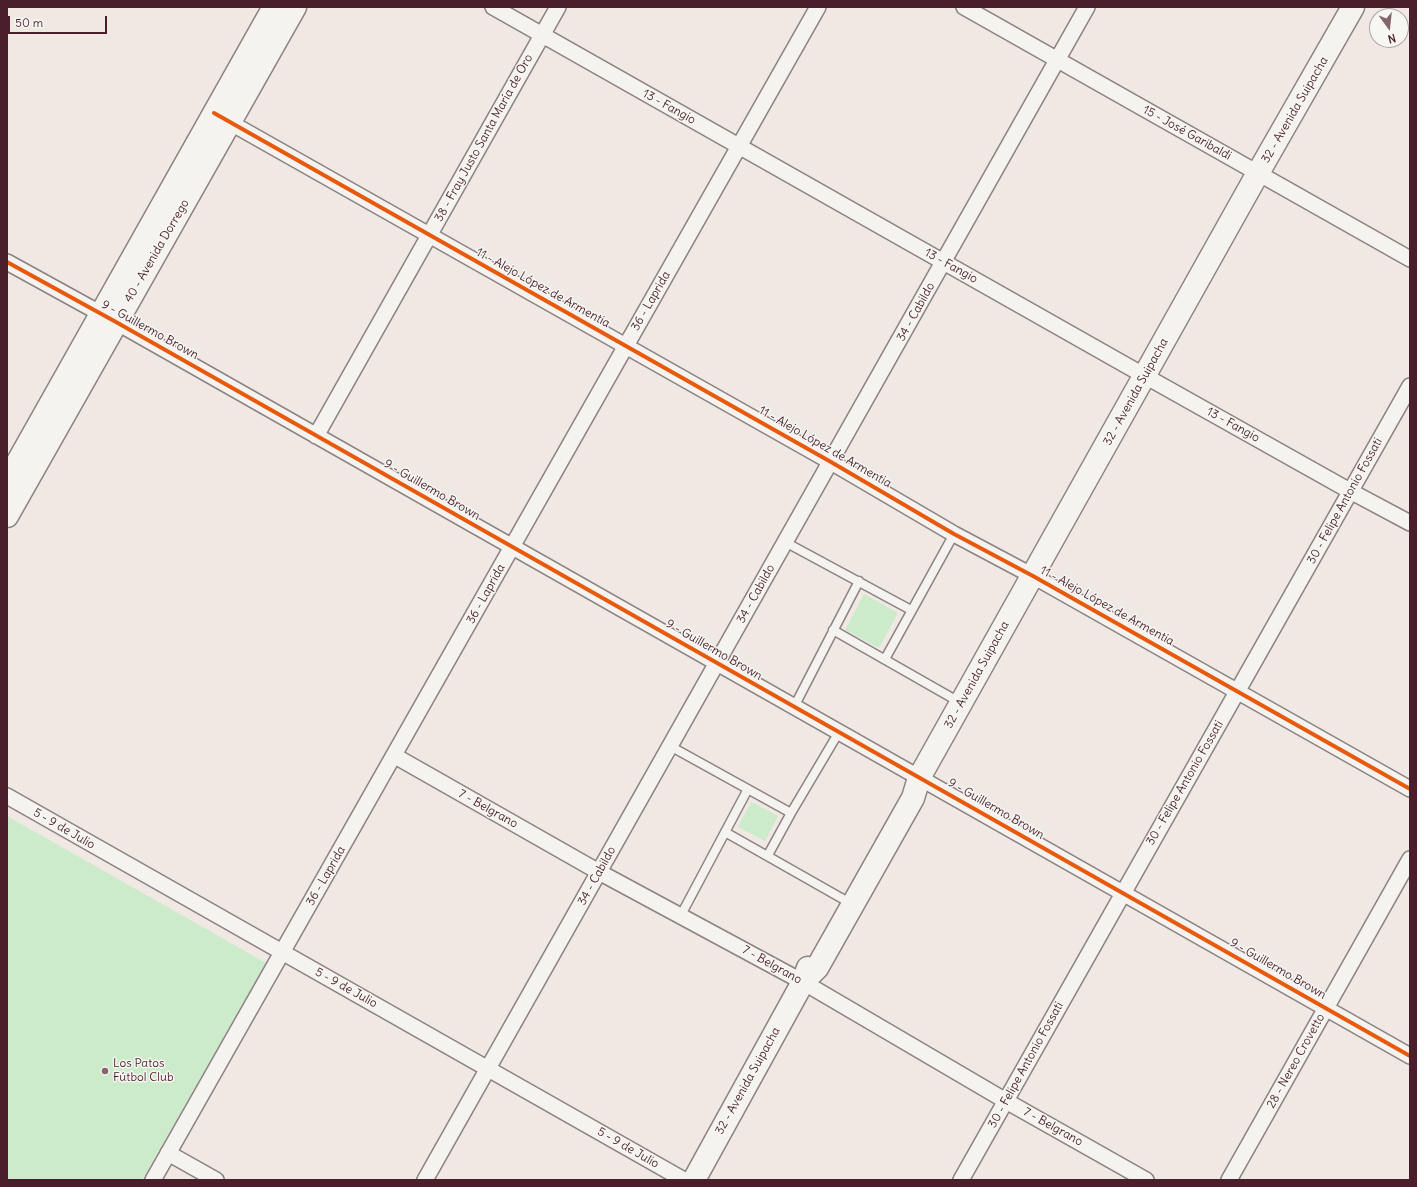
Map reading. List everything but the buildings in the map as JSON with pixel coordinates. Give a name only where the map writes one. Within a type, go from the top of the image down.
[{"type":"street","name":"40 - Avenida Dorrego","points":[[222,118],[274,7]]},
{"type":"street","name":"40 - Avenida Dorrego","points":[[7,481],[108,318],[222,118],[295,7]]},
{"type":"street","name":"13 - Fangio","points":[[493,7],[1144,376],[1410,523]]},
{"type":"street","name":"38 - Fray Justo Santa María de Oro","points":[[316,436],[558,7]]},
{"type":"street","name":"36 - Laprida","points":[[153,1180],[395,756],[818,7]]},
{"type":"street","name":"15 - José Garibaldi","points":[[964,7],[1410,259]]},
{"type":"street","name":"34 - Cabildo","points":[[425,1180],[1087,7]]},
{"type":"street","name":"32 - Avenida Suipacha","points":[[803,982],[817,968],[913,798],[919,778],[1258,173],[1353,7]]},
{"type":"street","name":"11 - Alejo López de Armentia","points":[[222,118],[831,462],[954,534],[1033,576],[1410,789]]},
{"type":"street","name":"9 - Guillermo Brown","points":[[7,262],[1410,1056]]},
{"type":"street","name":"40 - Avenida Dorrego","points":[[7,516],[108,318]]},
{"type":"street","name":"30 - Felipe Antonio Fossati","points":[[961,1180],[1410,386]]},
{"type":"street","name":"7 - Belgrano","points":[[395,756],[599,872],[803,982],[1006,1101],[1146,1180]]},
{"type":"street","name":"32 - Avenida Suipacha","points":[[694,1180],[803,982],[809,964],[843,899],[904,794],[919,778]]},
{"type":"street","name":"5 - 9 de Julio","points":[[7,796],[684,1180]]},
{"type":"street","name":"28 - Nereo Crovetto","points":[[1229,1180],[1410,859]]},
{"type":"street","points":[[168,1153],[216,1180]]},
{"type":"lane","points":[[885,659],[954,534]]},
{"type":"lane","points":[[785,542],[911,610]]},
{"type":"lane","points":[[794,707],[859,581]]},
{"type":"lane","points":[[833,630],[961,703]]},
{"type":"lane","points":[[768,855],[839,732]]},
{"type":"lane","points":[[670,746],[791,813]]},
{"type":"lane","points":[[681,915],[748,789]]},
{"type":"lane","points":[[725,832],[768,855],[843,899]]},
{"type":"green space","points":[[864,594],[898,613],[879,648],[845,630]]},
{"type":"green space","points":[[751,802],[778,816],[765,841],[738,827]]},
{"type":"green space","name":"Los Patos Fútbol Club","points":[[7,816],[266,963],[142,1180],[7,1180]]},
{"type":"cycle path","points":[[214,113],[831,462],[954,534],[1033,576],[1410,789]]},
{"type":"cycle path","points":[[7,262],[116,322],[1410,1056]]},
{"type":"place","name":"Los Patos Fútbol Club","points":[[105,1071]]}]
